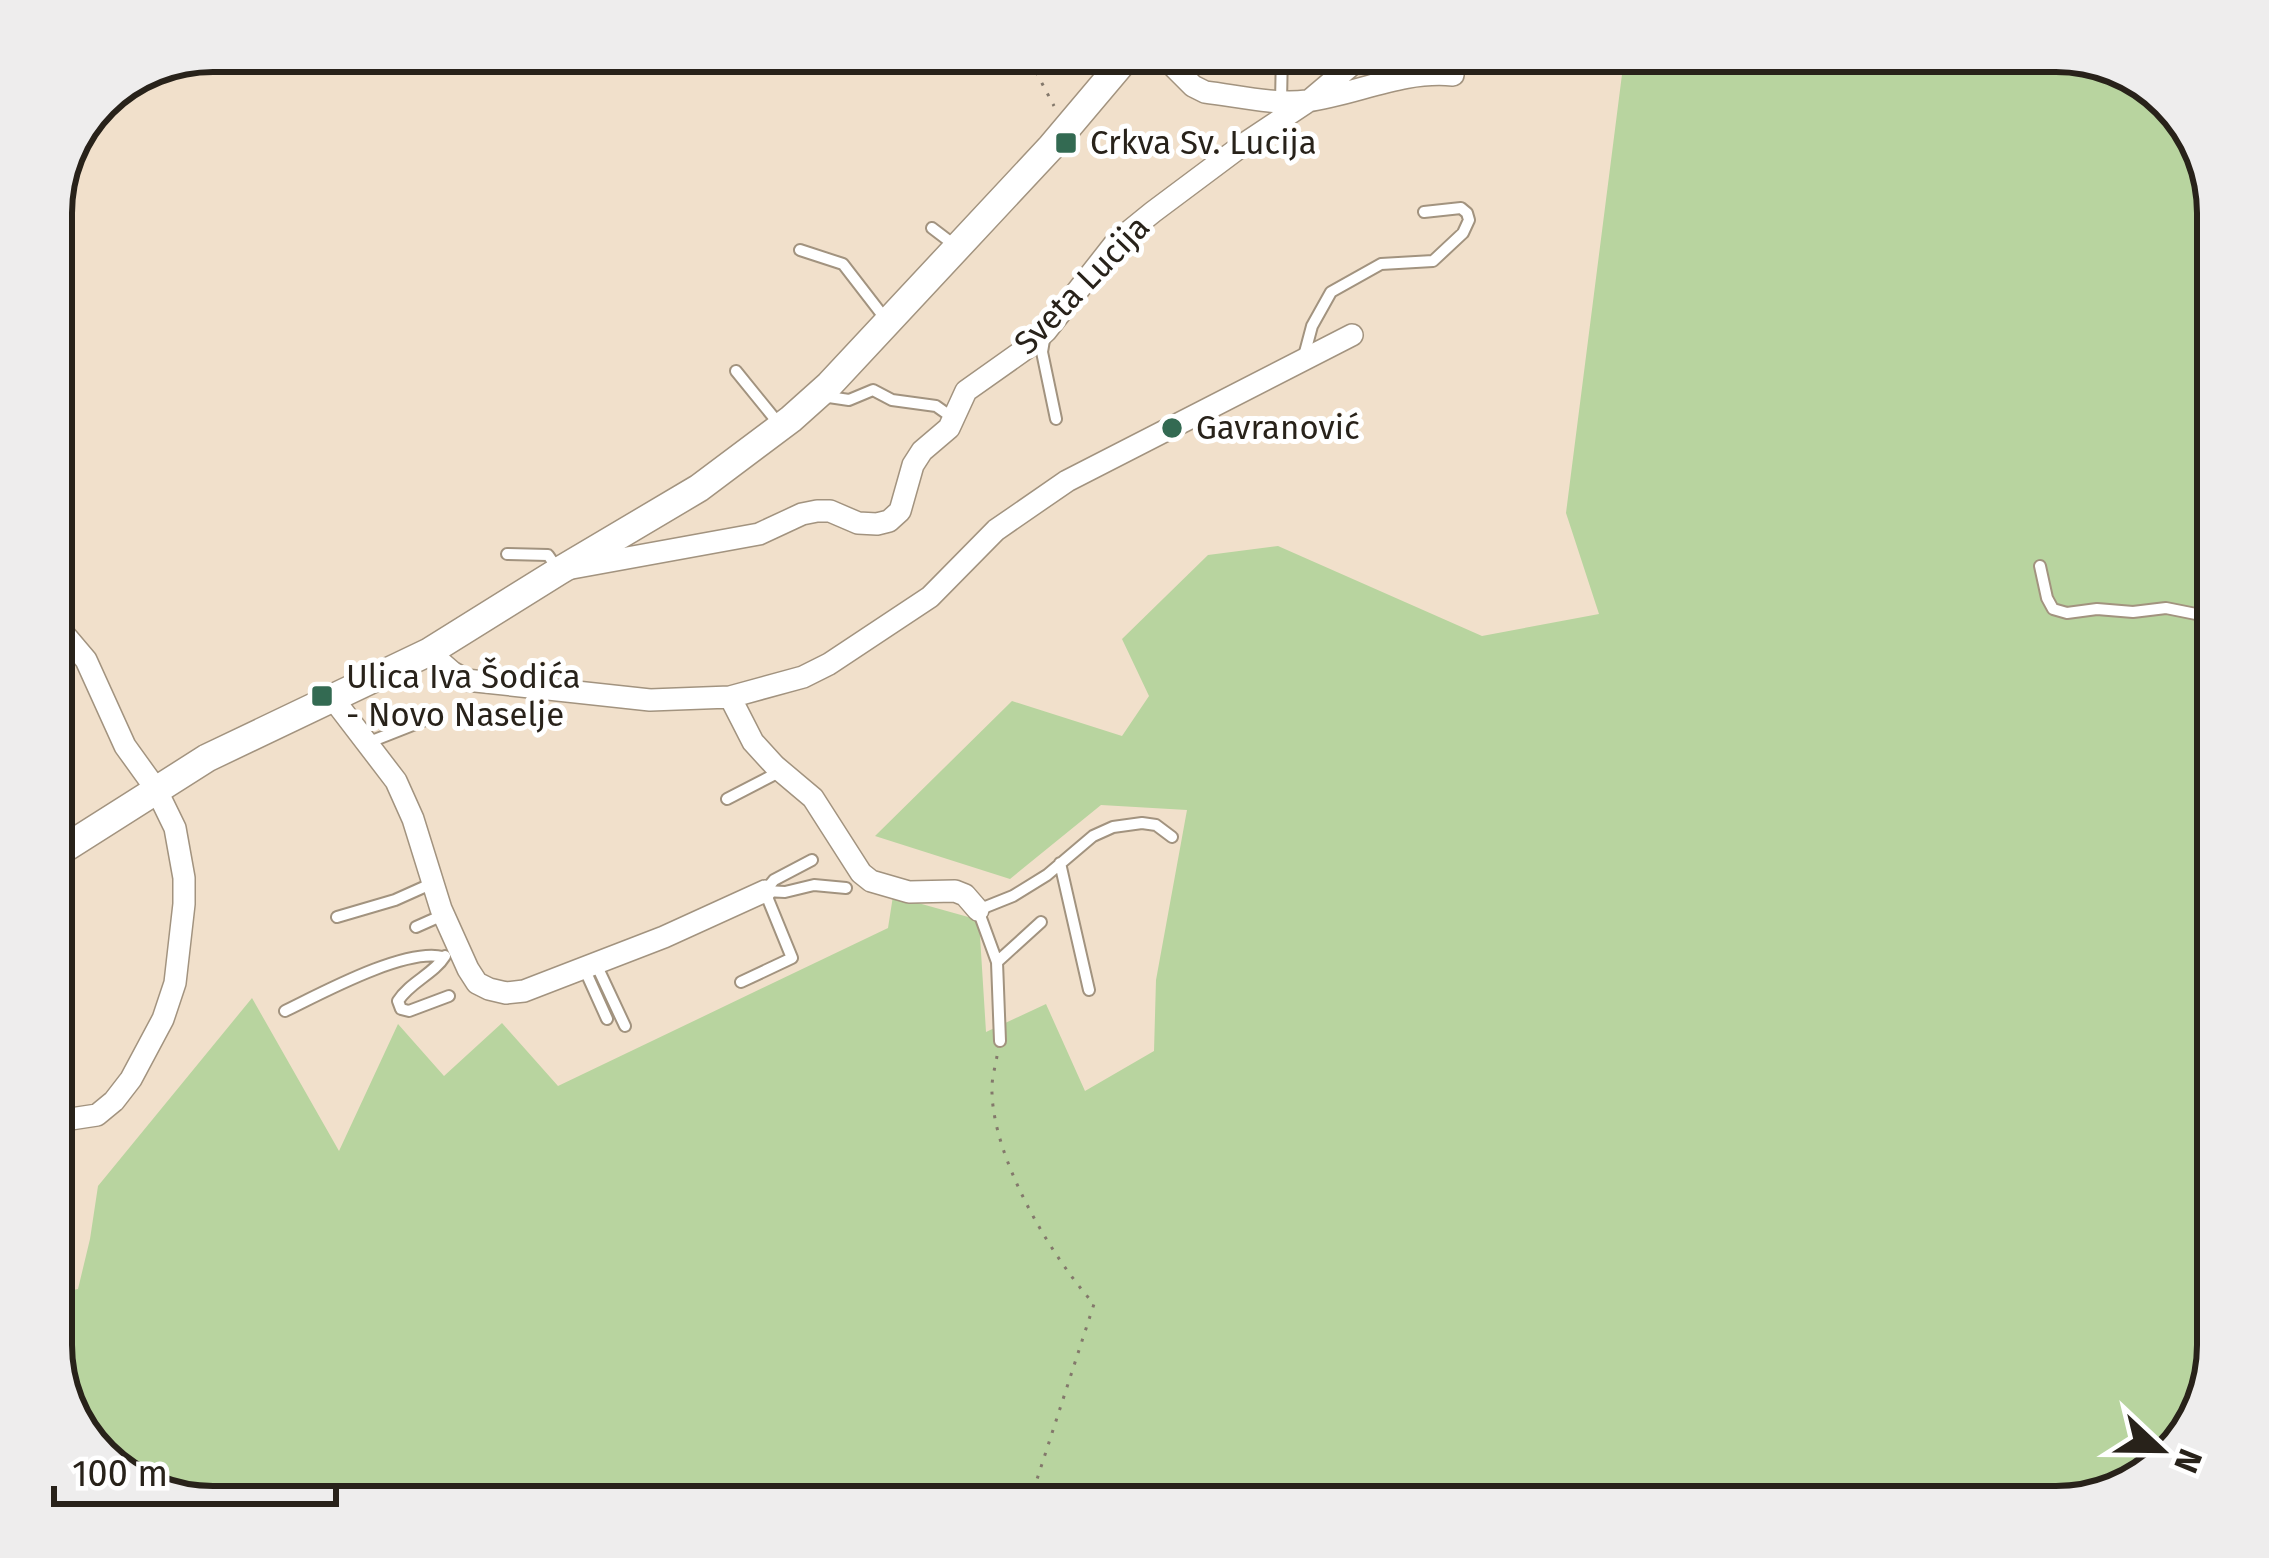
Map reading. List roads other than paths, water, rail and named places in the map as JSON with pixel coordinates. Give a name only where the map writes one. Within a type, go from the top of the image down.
[{"type":"street","name":"Sveta Lucija","points":[[72,843],[207,758],[429,652],[700,488],[818,395],[1052,147],[1114,72]]},
{"type":"street","name":"Sveta Lucija","points":[[1179,72],[1205,92],[1281,102],[1310,100],[1395,78],[1454,75]]},
{"type":"street","name":"Sveta Lucija","points":[[559,571],[759,534],[817,511],[830,511],[858,524],[889,521],[900,511],[922,451],[949,428],[966,392],[1046,331],[1116,242],[1343,72]]},
{"type":"street","points":[[429,652],[466,680],[650,700],[730,697],[803,677],[930,597],[996,530],[1067,481],[1352,335]]},
{"type":"street","points":[[72,643],[86,660],[124,746],[156,789],[176,828],[184,878],[175,983],[151,1044],[114,1101],[97,1115],[72,1119]]},
{"type":"street","points":[[730,697],[753,742],[814,798],[861,873],[871,881],[909,892],[955,891],[978,910]]},
{"type":"street","points":[[334,700],[396,781],[413,819],[451,952],[477,983],[489,989],[524,991],[664,937],[765,891]]},
{"type":"lane","points":[[1281,102],[1282,72]]},
{"type":"lane","points":[[1303,359],[1312,326],[1331,292],[1381,264],[1432,261],[1463,233],[1469,220],[1461,208],[1424,212]]},
{"type":"lane","points":[[932,228],[957,248]]},
{"type":"lane","points":[[800,250],[842,264],[888,322]]},
{"type":"lane","points":[[1046,331],[1042,352],[1056,418]]},
{"type":"lane","points":[[736,371],[782,426]]},
{"type":"lane","points":[[818,395],[849,400],[873,390],[892,400],[936,406],[953,418]]},
{"type":"lane","points":[[507,554],[548,555],[559,571]]},
{"type":"lane","points":[[2040,566],[2047,598],[2054,609],[2067,613],[2166,608],[2197,614]]},
{"type":"lane","points":[[367,743],[433,717]]},
{"type":"lane","points":[[727,799],[781,771]]},
{"type":"lane","points":[[1000,1041],[997,962],[978,910],[1048,875],[1093,836],[1113,827],[1156,825],[1172,837]]},
{"type":"lane","points":[[765,891],[774,880],[812,860]]},
{"type":"lane","points":[[1060,863],[1089,990]]},
{"type":"lane","points":[[337,917],[433,884]]},
{"type":"lane","points":[[765,891],[814,885],[846,888]]},
{"type":"lane","points":[[741,982],[792,958],[765,891]]},
{"type":"lane","points":[[416,927],[443,915]]},
{"type":"lane","points":[[997,962],[1041,922]]},
{"type":"lane","points":[[449,995],[409,1011],[401,1009],[398,1001],[451,952]]},
{"type":"lane","points":[[285,1011],[369,972],[451,952]]},
{"type":"lane","points":[[590,965],[608,1019]]},
{"type":"lane","points":[[590,965],[626,1026]]},
{"type":"place","name":"Crkva Sv. Lucija","points":[[1066,143]]},
{"type":"place","name":"Gavranović","points":[[1172,428]]},
{"type":"place","name":"Ulica Iva Šodića - Novo Naselje","points":[[322,696]]}]
